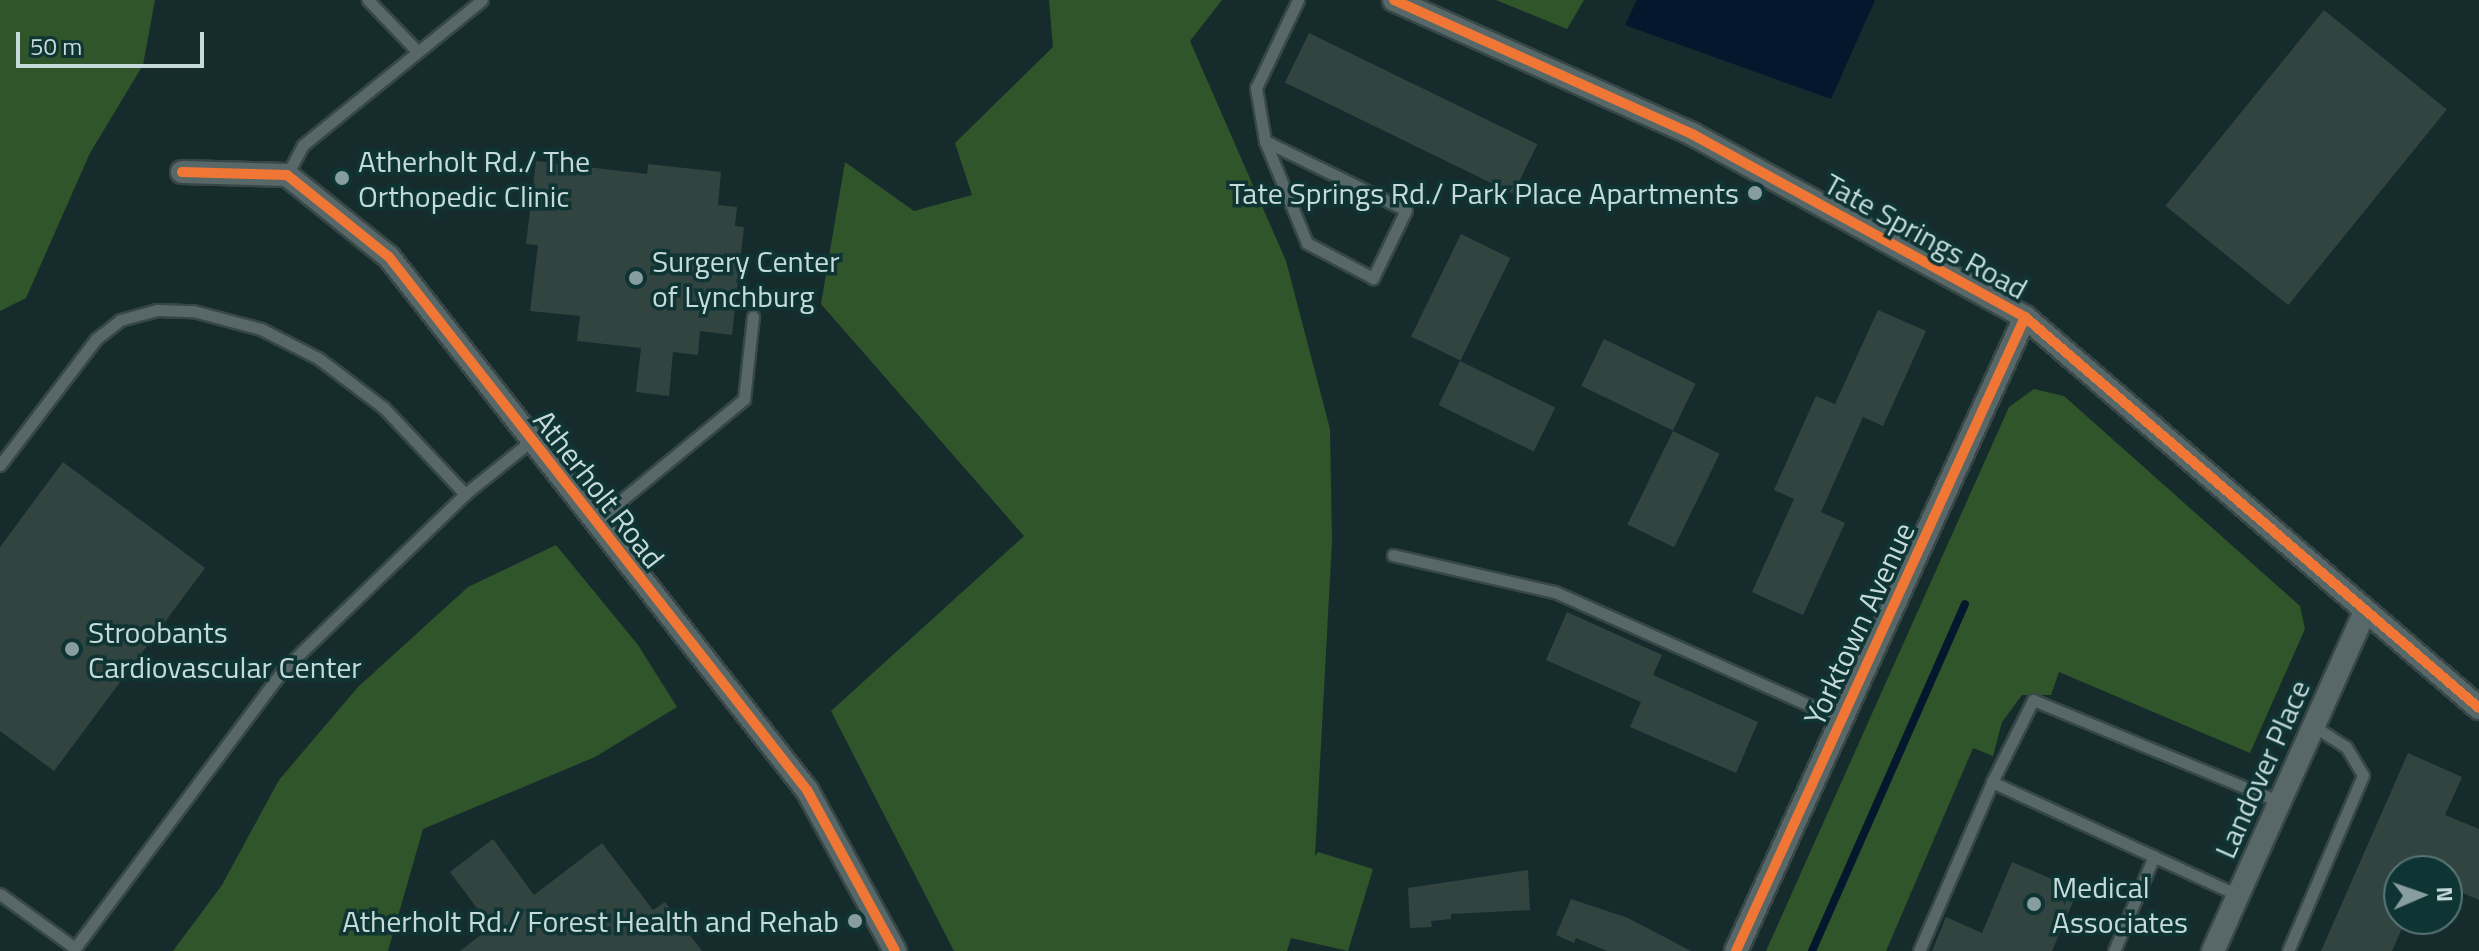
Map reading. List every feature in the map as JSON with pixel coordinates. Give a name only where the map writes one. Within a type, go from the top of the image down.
[{"type":"street","name":"Tate Springs Road","points":[[1394,0],[1692,134],[2025,317],[2479,708]]},
{"type":"street","points":[[182,172],[287,175]]},
{"type":"street","name":"Atherholt Road","points":[[287,175],[389,257],[594,523],[807,790],[895,951]]},
{"type":"street","name":"Yorktown Avenue","points":[[1736,951],[2025,317]]},
{"type":"street","name":"Landover Place","points":[[2213,951],[2365,611]]},
{"type":"lane","points":[[368,0],[417,51]]},
{"type":"lane","points":[[287,175],[303,145],[482,0]]},
{"type":"lane","points":[[1265,141],[1406,210],[1373,278],[1307,243],[1265,141],[1256,88],[1298,0]]},
{"type":"lane","points":[[0,465],[96,339],[120,320],[157,310],[193,311],[261,329],[318,358],[384,408],[465,494]]},
{"type":"lane","points":[[594,523],[744,399],[753,316]]},
{"type":"lane","points":[[0,894],[75,948],[282,671],[465,494],[531,441]]},
{"type":"lane","points":[[1393,555],[1555,592],[1842,720]]},
{"type":"lane","points":[[1919,951],[1992,782],[2033,700],[2280,802]]},
{"type":"lane","points":[[2288,951],[2363,775],[2346,747],[2314,726]]},
{"type":"lane","points":[[1992,782],[2238,895]]},
{"type":"lane","points":[[2114,951],[2154,856]]},
{"type":"green space","points":[[0,0],[155,0],[143,65],[90,153],[26,298],[0,311]]},
{"type":"green space","points":[[1049,0],[1222,0],[1190,41],[1286,261],[1330,429],[1332,541],[1315,856],[1318,852],[1373,869],[1348,951],[1291,938],[1287,951],[954,951],[831,711],[1024,536],[821,304],[845,162],[914,211],[972,195],[955,143],[1053,47]]},
{"type":"green space","points":[[1496,0],[1584,0],[1567,29]]},
{"type":"green space","points":[[2034,389],[2064,396],[2300,606],[2305,629],[2250,753],[2059,672],[2051,695],[2022,695],[2002,722],[1993,756],[1973,748],[1886,951],[1766,951],[2009,407]]},
{"type":"green space","points":[[556,545],[638,645],[677,707],[595,757],[423,829],[388,951],[173,951],[222,885],[279,780],[358,687],[468,587]]},
{"type":"water","points":[[1637,0],[1875,0],[1831,99],[1625,25]]},
{"type":"building","points":[[2324,10],[2447,109],[2288,305],[2165,206]]},
{"type":"building","points":[[1309,33],[1537,144],[1513,194],[1285,82]]},
{"type":"building","name":"Surgery Center of Lynchburg","points":[[536,161],[647,174],[648,164],[721,172],[718,205],[737,207],[735,226],[744,227],[732,335],[700,331],[698,355],[673,352],[669,396],[636,392],[641,348],[577,341],[580,316],[530,311],[538,245],[526,244]]},
{"type":"building","points":[[1461,234],[1510,258],[1460,361],[1411,336]]},
{"type":"building","points":[[1878,310],[1926,331],[1883,426],[1863,417],[1821,512],[1845,523],[1803,615],[1752,592],[1794,499],[1774,490],[1816,396],[1835,404]]},
{"type":"building","points":[[1604,339],[1696,384],[1673,430],[1581,386]]},
{"type":"building","points":[[1460,361],[1555,407],[1534,452],[1439,405]]},
{"type":"building","points":[[1673,431],[1720,454],[1674,547],[1627,524]]},
{"type":"building","name":"Stroobants Cardiovascular Center","points":[[63,462],[205,568],[54,771],[0,731],[0,547]]},
{"type":"building","points":[[1567,612],[1662,655],[1653,675],[1758,722],[1736,773],[1630,727],[1641,702],[1546,660]]},
{"type":"building","points":[[2408,753],[2462,777],[2445,815],[2479,829],[2479,900],[2463,893],[2463,855],[2383,855],[2383,935],[2399,935],[2392,951],[2321,951]]},
{"type":"building","points":[[493,839],[534,895],[602,843],[653,910],[665,902],[702,951],[460,951],[491,927],[450,872]]},
{"type":"building","name":"Medical Associates","points":[[2012,862],[2078,890],[2052,951],[1932,951],[1946,917],[1982,933]]},
{"type":"building","points":[[1528,870],[1530,910],[1451,914],[1451,919],[1431,921],[1432,927],[1410,928],[1408,888]]},
{"type":"building","points":[[1571,899],[1628,918],[1691,951],[1607,951],[1576,938],[1574,943],[1556,935]]},
{"type":"waterway","points":[[1812,951],[1965,604]]},
{"type":"cycle path","points":[[1394,0],[1692,134],[2025,317],[2479,708]]},
{"type":"cycle path","points":[[182,172],[287,175],[389,257],[807,790],[895,951]]},
{"type":"cycle path","points":[[1736,951],[2025,317]]},
{"type":"place","name":"Atherholt Rd./ The Orthopedic Clinic","points":[[342,178]]},
{"type":"place","name":"Tate Springs Rd./ Park Place Apartments","points":[[1755,193]]},
{"type":"place","name":"Surgery Center of Lynchburg","points":[[636,278]]},
{"type":"place","name":"Stroobants Cardiovascular Center","points":[[72,649]]},
{"type":"place","name":"Medical Associates","points":[[2034,904]]},
{"type":"place","name":"Atherholt Rd./ Forest Health and Rehab","points":[[855,921]]}]
